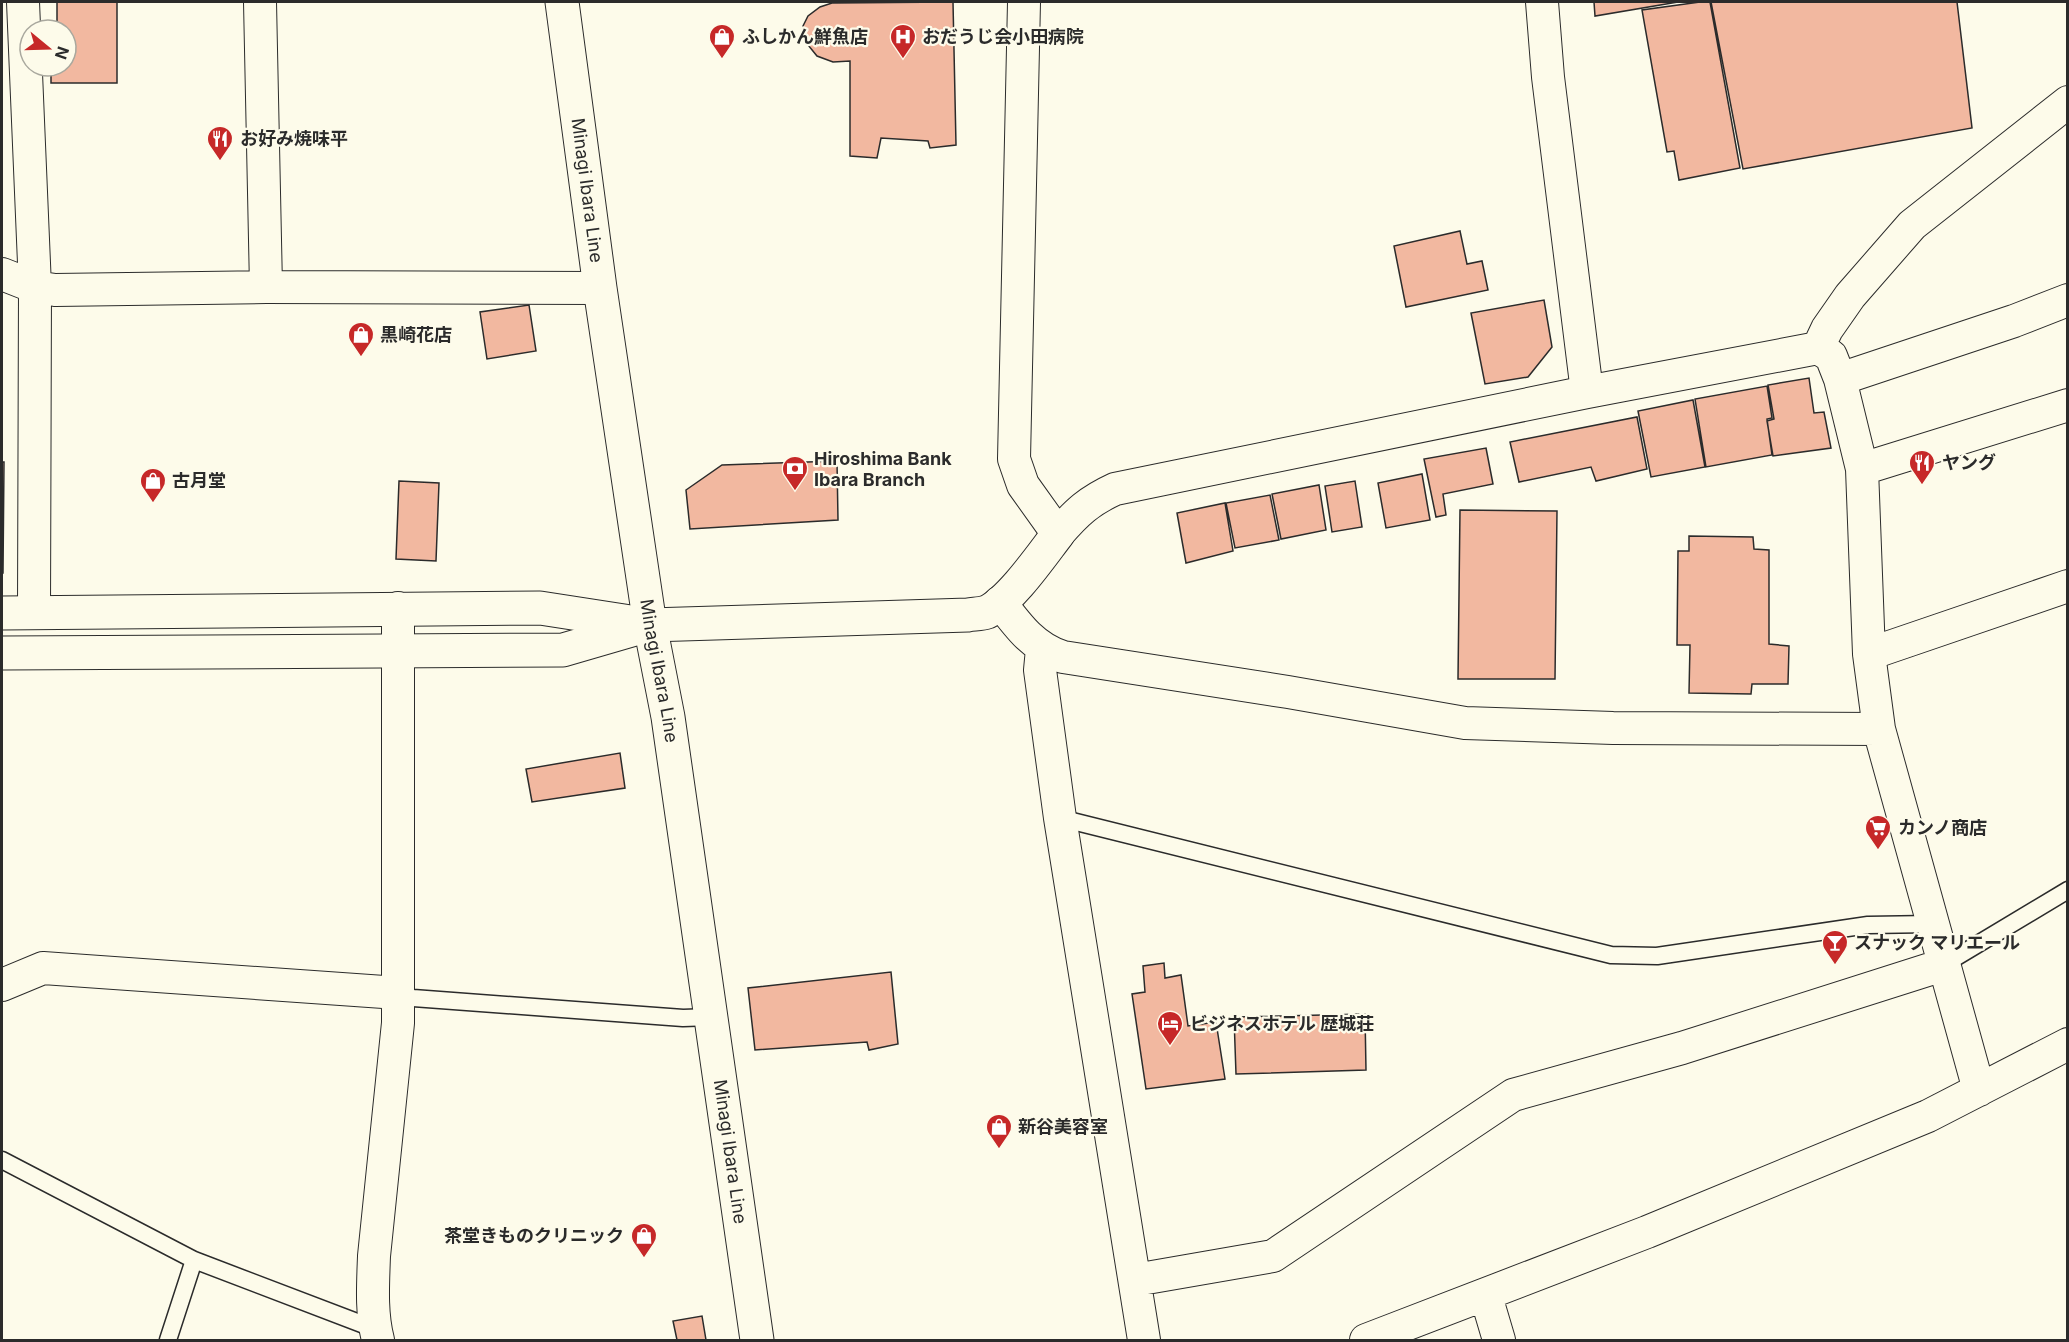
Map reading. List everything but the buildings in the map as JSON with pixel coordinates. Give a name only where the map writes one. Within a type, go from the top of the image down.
[{"type":"street","points":[[23,2],[34,287],[34,612]]},
{"type":"street","points":[[260,2],[266,287]]},
{"type":"street","name":"Minagi Ibara Line","points":[[562,2],[600,288],[650,625],[668,717],[757,1341]]},
{"type":"street","points":[[1024,2],[1014,459],[1023,485],[1058,534]]},
{"type":"street","points":[[1542,2],[1548,77],[1587,392]]},
{"type":"street","points":[[1818,348],[1827,329],[1850,296],[1912,225],[2067,102]]},
{"type":"street","points":[[2,274],[34,287],[55,290],[266,287],[600,288]]},
{"type":"street","points":[[1840,379],[2014,321],[2067,300]]},
{"type":"street","points":[[2,613],[540,608],[650,625],[968,615],[986,612],[1000,602],[1021,581],[1080,509],[1115,489],[1587,392],[1818,348],[1831,356],[1840,379],[1862,469],[1869,654],[1879,729],[1979,1090]]},
{"type":"street","points":[[1862,469],[2067,405]]},
{"type":"street","points":[[1869,654],[2067,586]]},
{"type":"street","points":[[1000,602],[1016,623],[1042,649],[1063,657],[1288,692],[1465,723],[1613,728],[1879,729]]},
{"type":"street","points":[[377,1335],[372,1294],[374,1256],[397,1034],[398,608]]},
{"type":"street","points":[[2,653],[563,650],[650,625]]},
{"type":"street","points":[[1042,649],[1040,670],[1060,818],[1144,1341]]},
{"type":"street","points":[[1135,1280],[1273,1256],[1513,1095],[1682,1048],[1943,965]]},
{"type":"street","points":[[2,986],[43,968],[398,993]]},
{"type":"street","points":[[1366,1341],[1486,1296],[1928,1116],[2067,1044]]},
{"type":"street","points":[[1486,1296],[1499,1341]]},
{"type":"lane","points":[[1060,818],[1611,955],[1657,956],[1868,925],[1932,924]]},
{"type":"lane","points":[[1943,965],[2067,890]]},
{"type":"lane","points":[[398,993],[425,999],[683,1018],[711,1017]]},
{"type":"lane","points":[[2,1160],[194,1260],[377,1335]]},
{"type":"lane","points":[[168,1341],[194,1260]]},
{"type":"place","name":"ふしかん鮮魚店","points":[[722,60]]},
{"type":"place","name":"おだうじ会小田病院","points":[[903,60]]},
{"type":"place","name":"お好み焼味平","points":[[220,162]]},
{"type":"place","name":"黒崎花店","points":[[361,358]]},
{"type":"place","name":"ヤング","points":[[1922,486]]},
{"type":"place","name":"Hiroshima Bank Ibara Branch","points":[[795,492]]},
{"type":"place","name":"古月堂","points":[[153,504]]},
{"type":"place","name":"カンノ商店","points":[[1878,851]]},
{"type":"place","name":"スナック マリエール","points":[[1835,966]]},
{"type":"place","name":"ビジネスホテル 歴城荘","points":[[1170,1047]]},
{"type":"place","name":"新谷美容室","points":[[999,1150]]},
{"type":"place","name":"茶堂きものクリニック","points":[[644,1259]]}]
